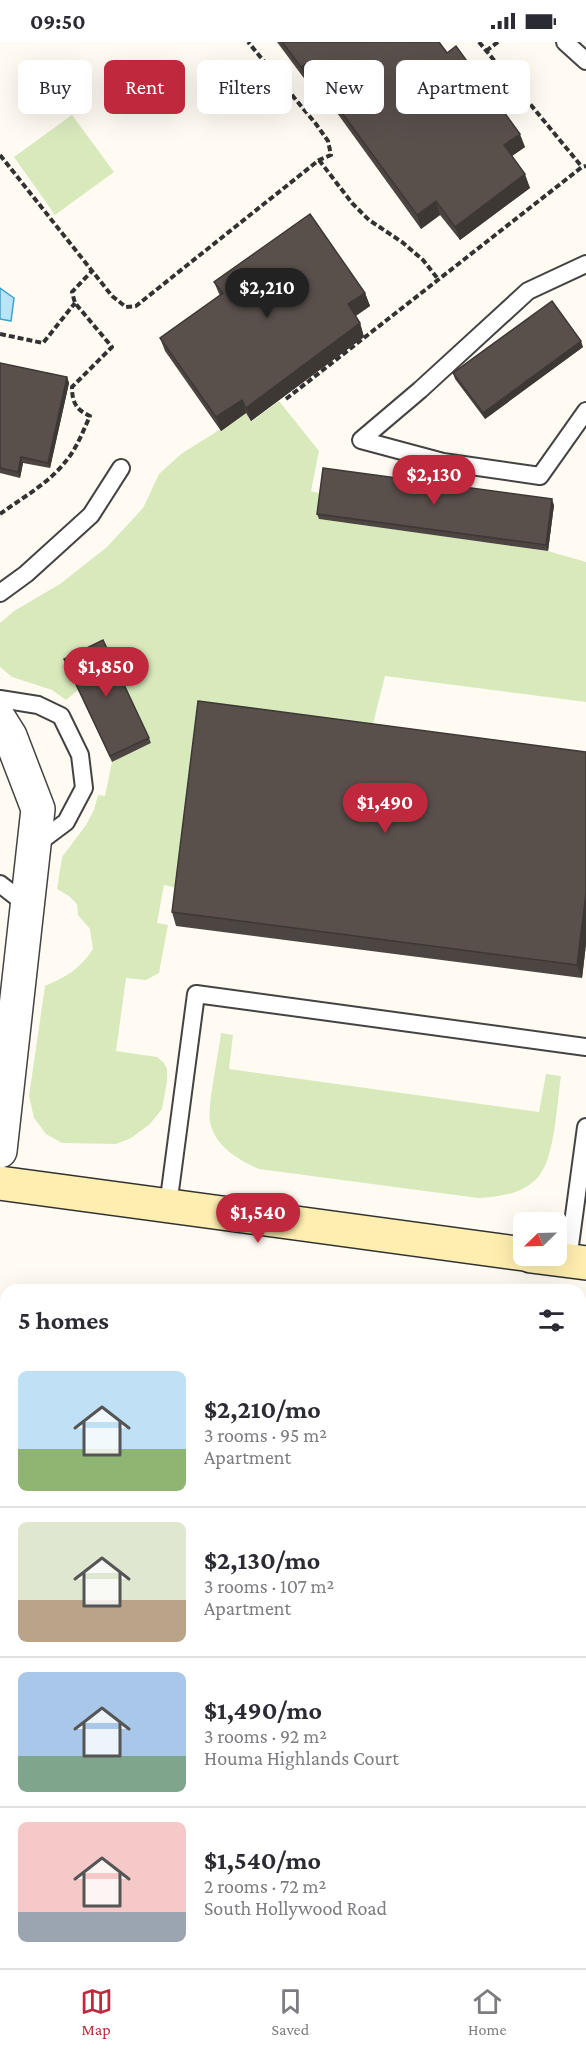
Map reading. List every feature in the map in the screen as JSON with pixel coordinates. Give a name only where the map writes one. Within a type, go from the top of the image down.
[{"type":"street","points":[[0,720],[10,736],[38,809],[0,1150]]},
{"type":"street","points":[[0,1183],[513,1253]]},
{"type":"lane","points":[[565,42],[586,61]]},
{"type":"lane","points":[[586,264],[528,291],[420,390],[361,440],[443,462],[540,476],[586,411]]},
{"type":"lane","points":[[0,593],[26,574],[91,515],[122,468]]},
{"type":"lane","points":[[0,699],[38,705],[61,716],[80,755],[84,788],[66,822],[33,847]]},
{"type":"lane","points":[[0,884],[27,905]]},
{"type":"lane","points":[[168,1206],[196,994],[586,1047]]},
{"type":"lane","points":[[577,1262],[586,1127]]},
{"type":"path","points":[[0,155],[112,296],[126,307],[136,306],[319,160],[331,155],[328,141],[316,124],[248,42]]},
{"type":"path","points":[[286,399],[584,167],[479,42]]},
{"type":"path","points":[[486,51],[498,42]]},
{"type":"path","points":[[319,160],[352,203],[369,220],[402,242],[423,260],[438,279]]},
{"type":"path","points":[[0,514],[41,485],[66,462],[90,416],[81,412],[72,399],[72,387],[112,347],[75,303],[72,292],[92,271]]},
{"type":"path","points":[[0,334],[43,343],[75,303]]},
{"type":"green space","points":[[72,115],[114,172],[55,215],[14,157]]},
{"type":"green space","points":[[279,401],[319,451],[311,491],[322,494],[319,519],[548,551],[586,562],[586,702],[385,676],[370,736],[181,889],[164,885],[157,923],[168,925],[159,973],[146,980],[126,978],[116,1051],[157,1057],[164,1063],[167,1069],[167,1082],[162,1109],[150,1124],[131,1138],[116,1144],[62,1143],[46,1134],[34,1118],[29,1096],[45,986],[72,972],[93,949],[90,929],[78,915],[77,904],[57,889],[62,857],[86,825],[94,810],[98,795],[105,796],[112,762],[151,743],[78,690],[66,700],[52,690],[12,677],[0,667],[0,623],[14,611],[60,584],[107,547],[143,508],[159,474],[181,454],[246,413],[252,421]]},
{"type":"green space","points":[[221,1033],[233,1035],[229,1069],[539,1112],[546,1074],[561,1076],[549,1156],[539,1176],[526,1187],[503,1195],[478,1198],[259,1169],[229,1152],[217,1139],[210,1122]]},
{"type":"water","points":[[0,288],[14,298],[11,321],[0,319]]},
{"type":"building","points":[[282,42],[439,42],[447,53],[456,46],[466,60],[396,60],[396,114],[505,114],[520,134],[504,145],[525,174],[455,227],[436,201],[417,215],[343,114],[384,114],[384,60],[304,60],[304,65],[301,67]]},
{"type":"building","points":[[310,214],[365,293],[348,304],[360,323],[246,408],[242,400],[216,417],[160,338],[223,293],[214,282]]},
{"type":"building","points":[[552,301],[581,341],[483,413],[453,373]]},
{"type":"building","points":[[0,363],[67,377],[48,463],[21,457],[18,472],[0,468]]},
{"type":"building","points":[[323,468],[552,499],[546,545],[317,514]]},
{"type":"building","points":[[103,640],[149,738],[110,756],[64,659]]},
{"type":"building","points":[[198,701],[586,752],[586,893],[577,965],[172,912]]}]
